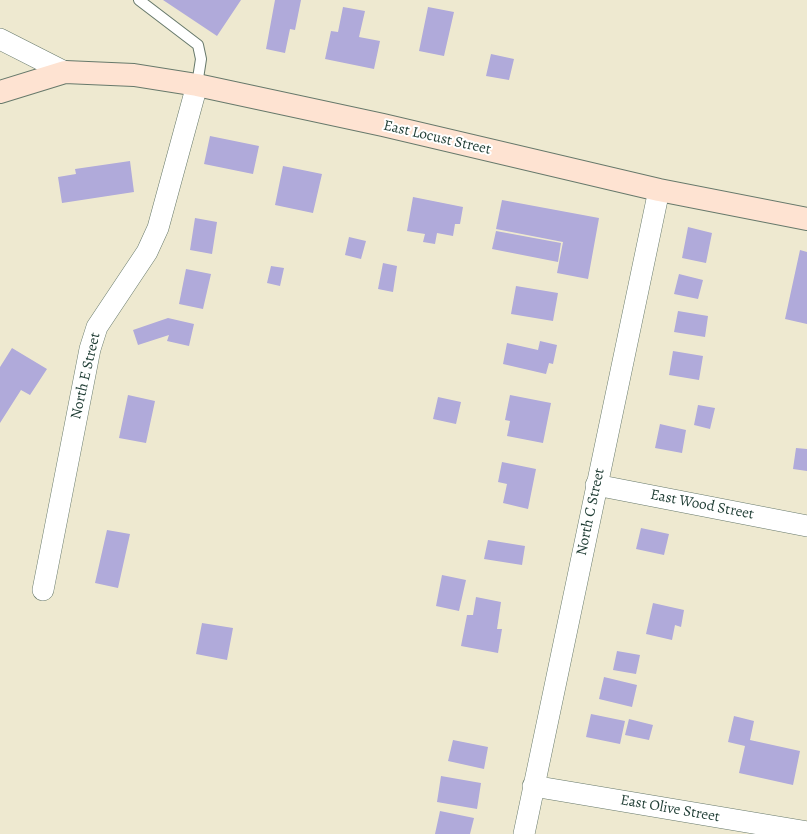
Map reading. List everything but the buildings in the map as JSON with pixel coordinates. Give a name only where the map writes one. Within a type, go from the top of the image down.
[{"type":"main road","name":"East Locust Street","points":[[0,92],[65,72],[134,75],[197,85],[383,125],[659,190],[807,219]]},
{"type":"street","points":[[0,39],[65,72]]},
{"type":"street","name":"North E Street","points":[[43,590],[90,349],[97,327],[147,252],[158,228],[197,85]]},
{"type":"street","name":"North C Street","points":[[524,834],[659,190]]},
{"type":"street","name":"East Wood Street","points":[[596,485],[807,526]]},
{"type":"street","name":"East Olive Street","points":[[533,786],[807,832]]},
{"type":"lane","points":[[139,0],[198,45],[201,59],[197,85]]}]
